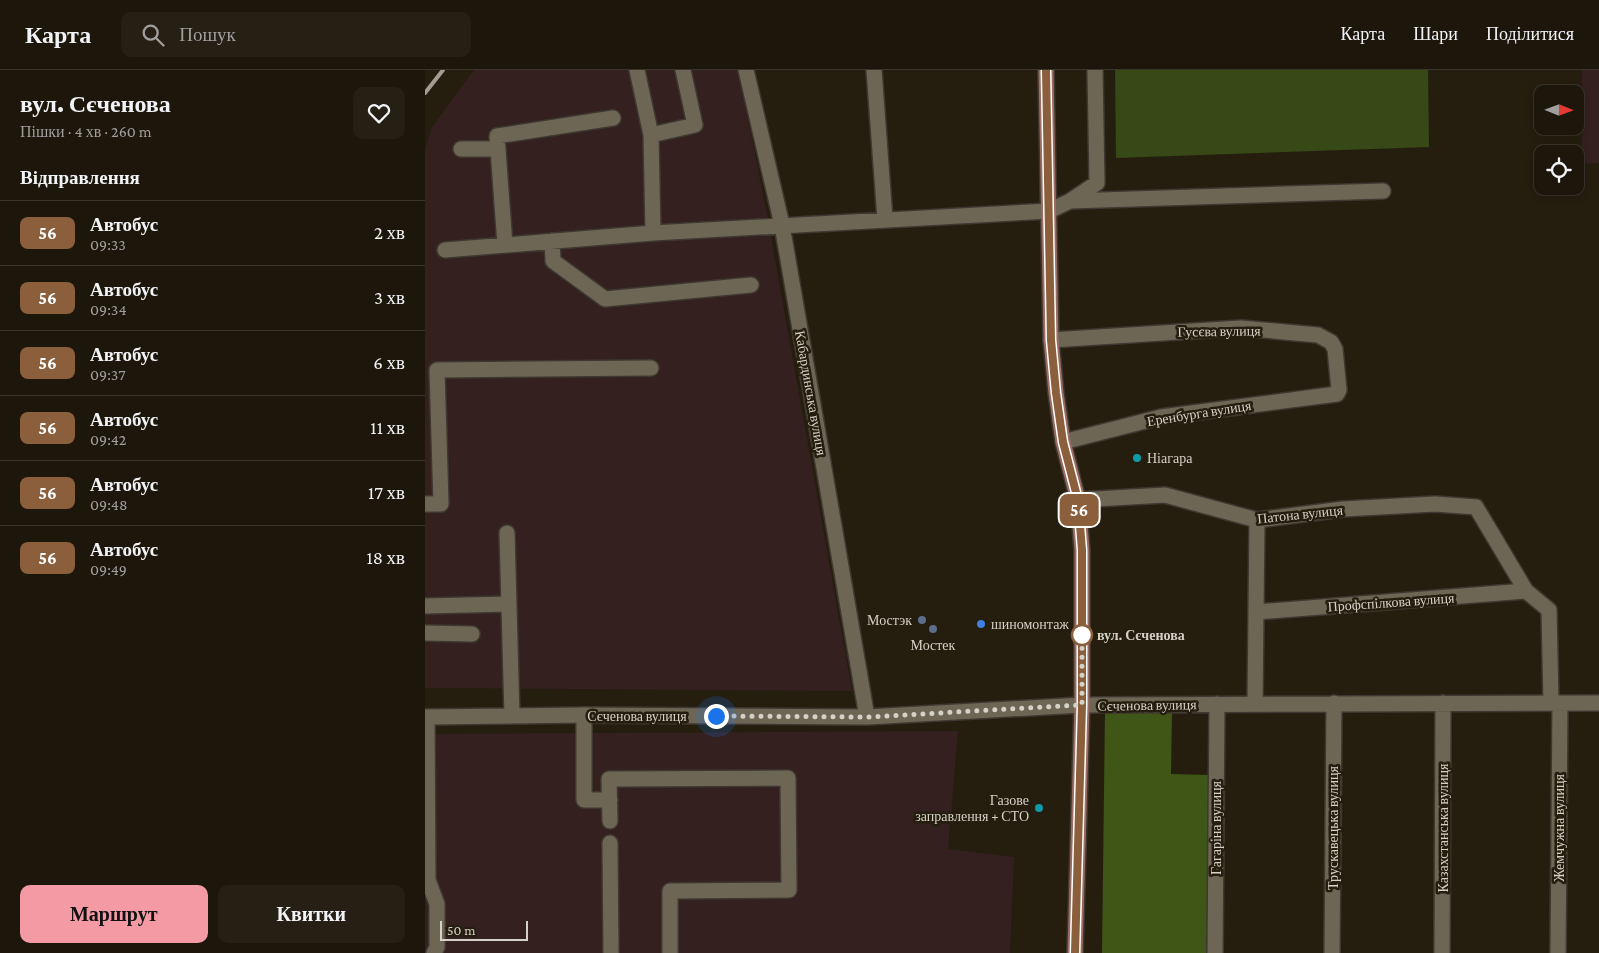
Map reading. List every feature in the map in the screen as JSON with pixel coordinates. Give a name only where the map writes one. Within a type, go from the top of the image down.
[{"type":"main road","points":[[1046,70],[1051,340],[1063,442],[1078,500],[1082,550],[1082,705],[1075,953]]},
{"type":"street","points":[[637,70],[651,135],[653,233]]},
{"type":"street","points":[[651,135],[695,125],[683,70]]},
{"type":"street","name":"Кабардинська вулиця","points":[[746,70],[782,225],[867,717]]},
{"type":"street","points":[[875,70],[885,219]]},
{"type":"street","points":[[445,250],[653,233],[1049,211],[1070,201],[1097,183],[1095,70]]},
{"type":"street","points":[[505,245],[497,136],[613,118]]},
{"type":"street","points":[[461,150],[498,149]]},
{"type":"street","points":[[1070,201],[1383,191]]},
{"type":"street","points":[[552,241],[553,261],[605,299],[751,285]]},
{"type":"street","name":"Гусєва вулиця","points":[[1051,340],[1241,328],[1318,335],[1331,342],[1335,350],[1339,390],[1337,394]]},
{"type":"street","points":[[425,504],[441,504],[437,370],[651,368]]},
{"type":"street","name":"Еренбурга вулиця","points":[[1063,442],[1161,416],[1337,394]]},
{"type":"street","name":"Патона вулиця","points":[[1078,500],[1165,495],[1257,520],[1343,509],[1435,504],[1476,507],[1526,591]]},
{"type":"street","points":[[1255,704],[1257,520]]},
{"type":"street","points":[[507,534],[512,716]]},
{"type":"street","points":[[1526,591],[1549,610],[1555,703]]},
{"type":"street","name":"Профспілкова вулиця","points":[[1256,612],[1526,591]]},
{"type":"street","points":[[425,606],[509,604]]},
{"type":"street","points":[[425,633],[472,634]]},
{"type":"street","name":"Трускавецька вулиця","points":[[1332,953],[1334,703]]},
{"type":"street","name":"Казахстанська вулиця","points":[[1442,953],[1443,703]]},
{"type":"street","name":"Жемчужна вулиця","points":[[1555,703],[1558,953]]},
{"type":"street","name":"Сєченова вулиця","points":[[426,717],[584,715],[867,717],[1082,705],[1599,703]]},
{"type":"street","name":"Гагаріна вулиця","points":[[1215,953],[1217,704]]},
{"type":"street","points":[[584,715],[584,800],[609,800]]},
{"type":"street","points":[[426,717],[428,880],[437,904],[437,946],[435,953]]},
{"type":"street","points":[[610,821],[609,779],[788,778],[789,890],[670,891],[670,953]]},
{"type":"street","points":[[610,843],[611,953]]},
{"type":"shaded area","points":[[474,70],[738,70],[768,220],[852,691],[425,688],[425,149],[432,127]]},
{"type":"shaded area","points":[[1582,70],[1599,70],[1599,163],[1584,164],[1582,135],[1584,135],[1584,85],[1582,85]]},
{"type":"shaded area","points":[[958,731],[948,849],[1014,857],[1010,953],[425,953],[425,734]]},
{"type":"green space","points":[[1115,70],[1428,70],[1429,147],[1116,158]]},
{"type":"green space","points":[[1105,711],[1172,713],[1171,774],[1210,775],[1210,953],[1102,953]]},
{"type":"railway","points":[[425,93],[443,70]]},
{"type":"bus line","name":"56","points":[[1046,70],[1051,340],[1063,442],[1078,500],[1082,550],[1082,705],[1075,953]]},
{"type":"place","name":"Ніагара","points":[[1137,458]]},
{"type":"place","name":"Мостэк","points":[[922,620]]},
{"type":"place","name":"шиномонтаж","points":[[981,624]]},
{"type":"place","name":"Мостек","points":[[933,629]]},
{"type":"place","name":"вул. Сєченова","points":[[1082,635]]},
{"type":"place","name":"Газове заправлення + СТО","points":[[1039,808]]},
{"type":"route","points":[[716,716],[867,717],[1082,705],[1082,628],[1082,635]]}]
